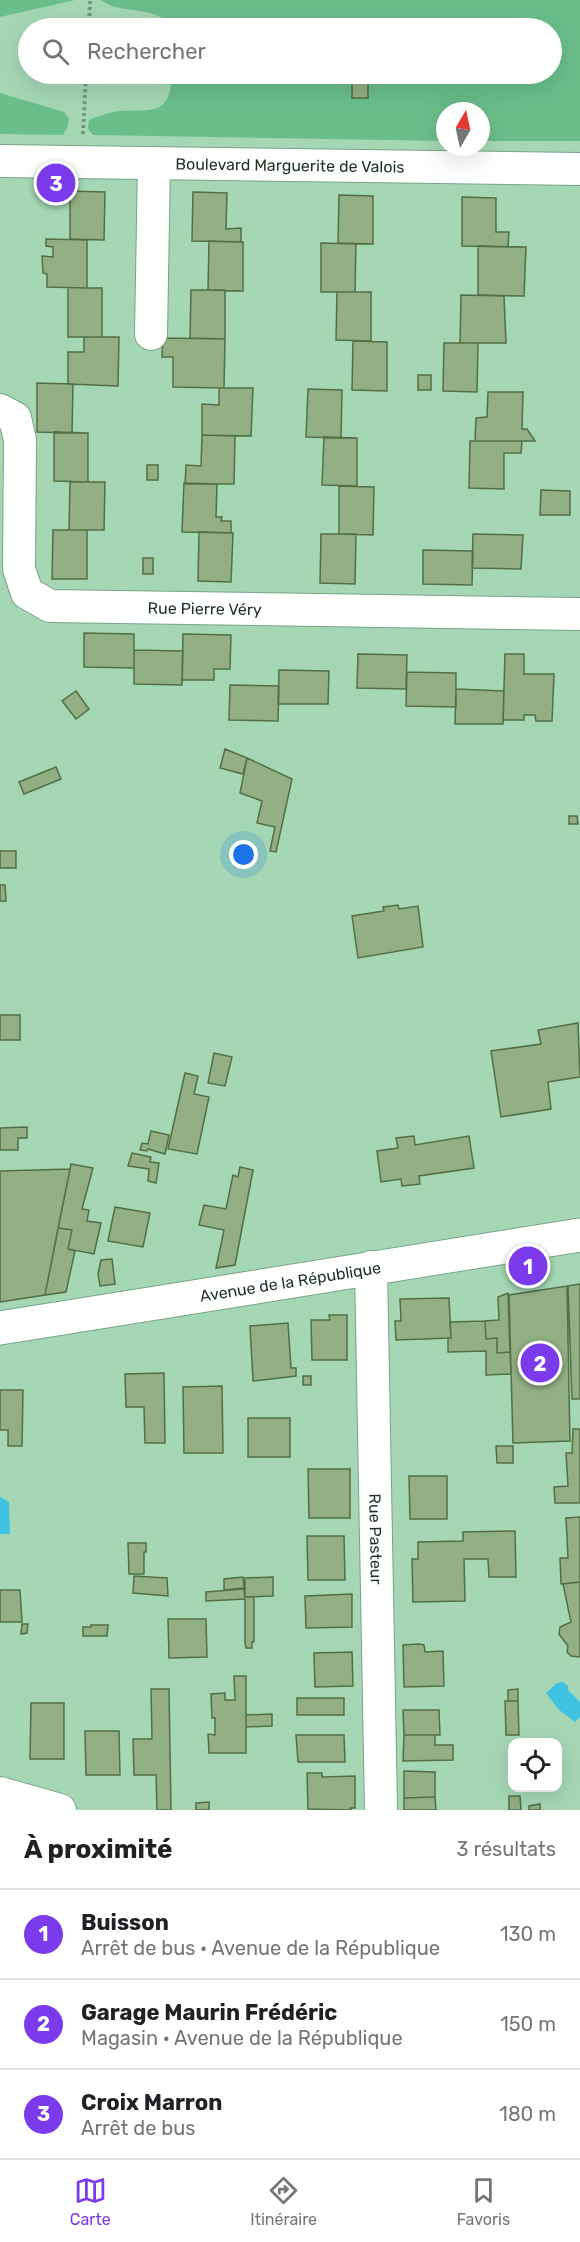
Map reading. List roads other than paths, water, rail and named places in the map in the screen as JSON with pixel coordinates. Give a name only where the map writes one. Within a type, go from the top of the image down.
[{"type":"main road","name":"Avenue de la République","points":[[0,1328],[580,1235]]},
{"type":"street","name":"Boulevard Marguerite de Valois","points":[[0,160],[580,169]]},
{"type":"street","points":[[151,334],[154,163]]},
{"type":"street","name":"Rue Pierre Véry","points":[[0,410],[15,418],[20,440],[19,569],[27,593],[50,606],[580,614]]},
{"type":"street","name":"Rue Pasteur","points":[[371,1267],[381,1810]]},
{"type":"street","points":[[0,1793],[60,1810]]},
{"type":"water","points":[[0,1497],[9,1502],[10,1534],[0,1534]]},
{"type":"water","points":[[563,1682],[580,1702],[580,1717],[575,1722],[559,1710],[546,1693],[557,1683]]},
{"type":"place","name":"Croix Marron","points":[[56,183]]},
{"type":"place","name":"Buisson","points":[[528,1266]]},
{"type":"place","name":"Garage Maurin Frédéric","points":[[540,1363]]}]
